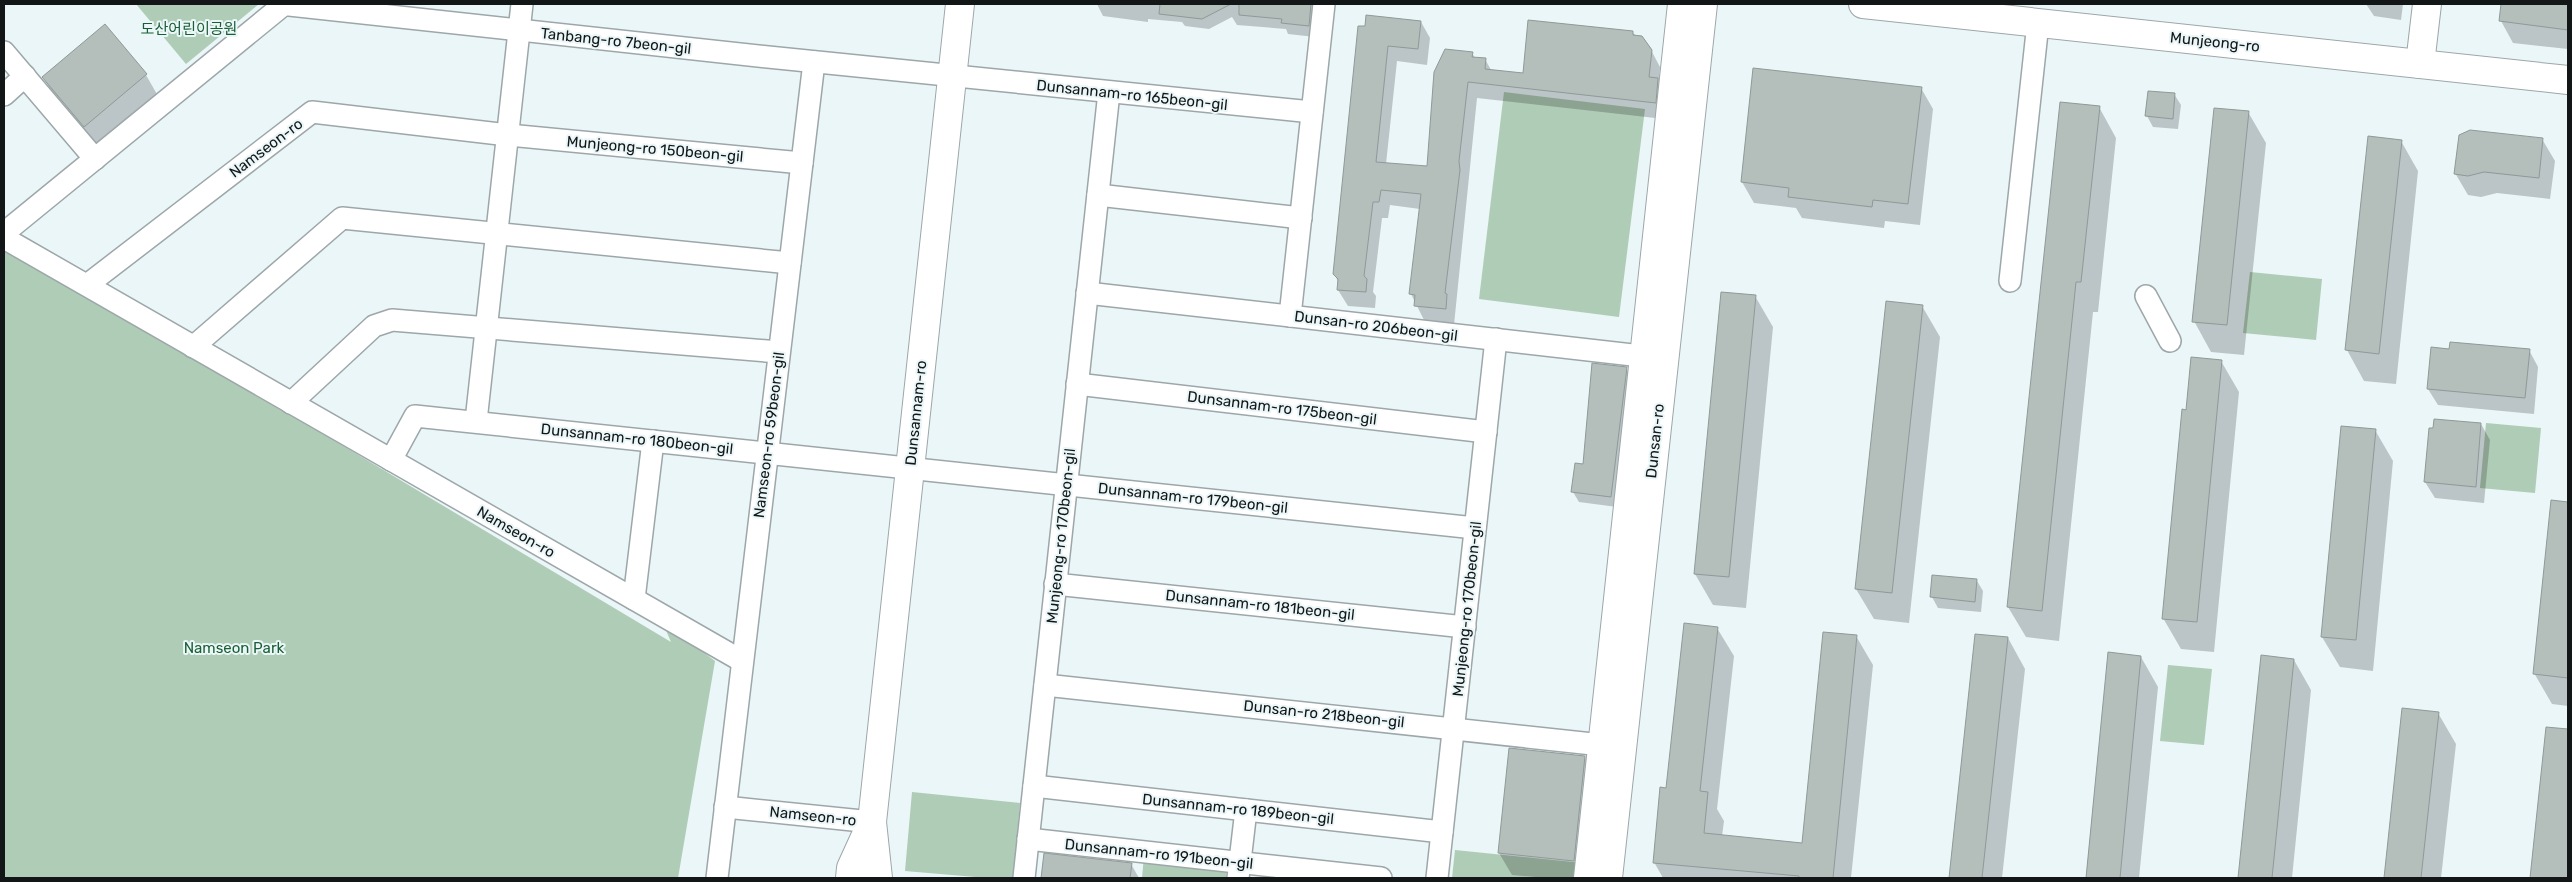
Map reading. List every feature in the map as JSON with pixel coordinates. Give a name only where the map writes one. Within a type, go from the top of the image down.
[{"type":"main road","name":"Dunsannam-ro","points":[[878,878],[872,822],[960,4]]},
{"type":"main road","name":"Dunsan-ro","points":[[1608,878],[1654,357],[1682,4]]},
{"type":"main road","name":"Dunsan-ro","points":[[1588,878],[1602,744],[1704,4]]},
{"type":"main road","name":"Munjeong-ro","points":[[1863,4],[2568,80]]},
{"type":"main road","points":[[2420,64],[2427,4]]},
{"type":"main road","name":"Dunsannam-ro","points":[[850,878],[851,868],[872,822]]},
{"type":"street","points":[[476,421],[522,4]]},
{"type":"street","points":[[1290,316],[1324,4]]},
{"type":"street","points":[[4,233],[281,5]]},
{"type":"street","name":"Tanbang-ro 7beon-gil","points":[[281,5],[952,77]]},
{"type":"street","points":[[2010,282],[2038,23]]},
{"type":"street","points":[[4,52],[95,159]]},
{"type":"street","name":"Namseon-ro 59beon-gil","points":[[717,878],[814,62]]},
{"type":"street","points":[[4,95],[25,76]]},
{"type":"street","name":"Dunsannam-ro 165beon-gil","points":[[952,77],[1312,112]]},
{"type":"street","name":"Munjeong-ro 170beon-gil","points":[[1024,878],[1109,92]]},
{"type":"street","name":"Namseon-ro","points":[[87,284],[312,112],[508,135]]},
{"type":"street","name":"Munjeong-ro 150beon-gil","points":[[508,135],[802,163]]},
{"type":"street","points":[[1098,194],[1301,218]]},
{"type":"street","points":[[193,347],[342,218],[790,264]]},
{"type":"street","name":"Namseon-ro","points":[[4,238],[742,661]]},
{"type":"street","name":"Dunsan-ro 206beon-gil","points":[[1087,293],[1654,357]]},
{"type":"street","points":[[2146,296],[2170,340]]},
{"type":"street","points":[[291,403],[374,326],[392,320],[779,352]]},
{"type":"street","name":"Munjeong-ro 170beon-gil","points":[[1437,878],[1496,339]]},
{"type":"street","name":"Dunsannam-ro 175beon-gil","points":[[1077,384],[1486,432]]},
{"type":"street","name":"Dunsannam-ro 180beon-gil","points":[[391,460],[415,416],[910,468]]},
{"type":"street","points":[[634,600],[653,441]]},
{"type":"street","name":"Dunsannam-ro 179beon-gil","points":[[910,468],[1475,528]]},
{"type":"street","name":"Dunsannam-ro 181beon-gil","points":[[1056,584],[1465,627]]},
{"type":"street","name":"Dunsan-ro 218beon-gil","points":[[1044,685],[1602,744]]},
{"type":"street","name":"Dunsannam-ro 189beon-gil","points":[[1034,786],[1442,832]]},
{"type":"street","name":"Namseon-ro","points":[[725,807],[872,822]]},
{"type":"street","points":[[1239,870],[1246,810]]},
{"type":"street","name":"Dunsannam-ro 191beon-gil","points":[[1028,839],[1239,870],[1381,878]]},
{"type":"green space","name":"도산어린이공원","points":[[136,4],[259,4],[186,64]]},
{"type":"green space","points":[[1504,92],[1645,109],[1619,317],[1479,299]]},
{"type":"green space","name":"Namseon Park","points":[[4,243],[671,642],[662,621],[715,661],[678,878],[4,878]]},
{"type":"green space","points":[[2250,272],[2322,279],[2316,340],[2243,333]]},
{"type":"green space","points":[[2486,423],[2541,428],[2535,493],[2480,488]]},
{"type":"green space","points":[[2168,665],[2212,669],[2204,745],[2160,741]]},
{"type":"green space","points":[[912,792],[1020,803],[1013,878],[987,878],[905,871]]},
{"type":"green space","points":[[1455,850],[1592,864],[1591,878],[1452,878]]},
{"type":"green space","points":[[1144,856],[1227,866],[1226,878],[1142,878]]},
{"type":"building","points":[[1160,4],[1231,4],[1202,19],[1159,14]]},
{"type":"building","points":[[1239,4],[1311,4],[1309,26],[1281,23],[1282,19],[1239,15]]},
{"type":"building","points":[[2501,4],[2568,4],[2568,30],[2499,21]]},
{"type":"building","points":[[1366,15],[1421,21],[1418,49],[1388,46],[1376,162],[1427,166],[1434,72],[1445,49],[1473,52],[1472,57],[1486,58],[1485,69],[1523,73],[1528,20],[1633,31],[1633,35],[1642,36],[1652,50],[1649,77],[1658,78],[1656,103],[1468,82],[1459,161],[1460,170],[1445,293],[1447,294],[1446,309],[1414,306],[1415,295],[1409,294],[1421,194],[1381,190],[1379,202],[1373,202],[1364,276],[1367,279],[1366,292],[1337,290],[1338,279],[1333,274],[1358,26],[1365,26]]},
{"type":"building","points":[[105,24],[147,74],[84,127],[42,77]]},
{"type":"building","points":[[1753,68],[1922,87],[1908,204],[1873,200],[1872,207],[1788,197],[1789,188],[1741,182]]},
{"type":"building","points":[[2148,91],[2175,93],[2173,119],[2145,116]]},
{"type":"building","points":[[2060,102],[2100,106],[2081,282],[2076,282],[2042,611],[2007,607]]},
{"type":"building","points":[[2214,108],[2249,111],[2227,325],[2192,322]]},
{"type":"building","points":[[2470,130],[2543,138],[2539,178],[2484,172],[2468,176],[2454,174],[2459,135]]},
{"type":"building","points":[[2368,136],[2402,140],[2379,354],[2345,350]]},
{"type":"building","points":[[1721,292],[1756,295],[1729,577],[1694,574]]},
{"type":"building","points":[[1886,301],[1923,305],[1892,593],[1855,589]]},
{"type":"building","points":[[2450,342],[2530,349],[2525,398],[2427,389],[2431,347],[2449,349]]},
{"type":"building","points":[[2191,357],[2222,360],[2197,622],[2162,619],[2182,409],[2186,410]]},
{"type":"building","points":[[1592,363],[1627,367],[1611,497],[1571,492],[1575,463],[1583,464]]},
{"type":"building","points":[[2434,419],[2481,423],[2476,487],[2424,482],[2429,428],[2433,428]]},
{"type":"building","points":[[2341,426],[2376,429],[2356,640],[2321,637]]},
{"type":"building","points":[[2551,500],[2568,502],[2568,678],[2533,674]]},
{"type":"building","points":[[1932,575],[1977,579],[1975,602],[1930,597]]},
{"type":"building","points":[[1684,623],[1718,627],[1700,791],[1708,792],[1704,833],[1802,843],[1823,632],[1857,635],[1833,878],[1799,878],[1799,876],[1653,863],[1660,787],[1666,788]]},
{"type":"building","points":[[1975,634],[2008,637],[1982,878],[1949,878]]},
{"type":"building","points":[[2108,652],[2141,656],[2120,878],[2086,878]]},
{"type":"building","points":[[2261,655],[2294,659],[2272,878],[2238,878]]},
{"type":"building","points":[[2402,708],[2439,712],[2421,878],[2384,878]]},
{"type":"building","points":[[2546,727],[2568,729],[2568,878],[2530,878]]},
{"type":"building","points":[[1509,748],[1585,756],[1574,861],[1498,853]]},
{"type":"building","points":[[1044,853],[1132,863],[1130,878],[1041,878]]}]
